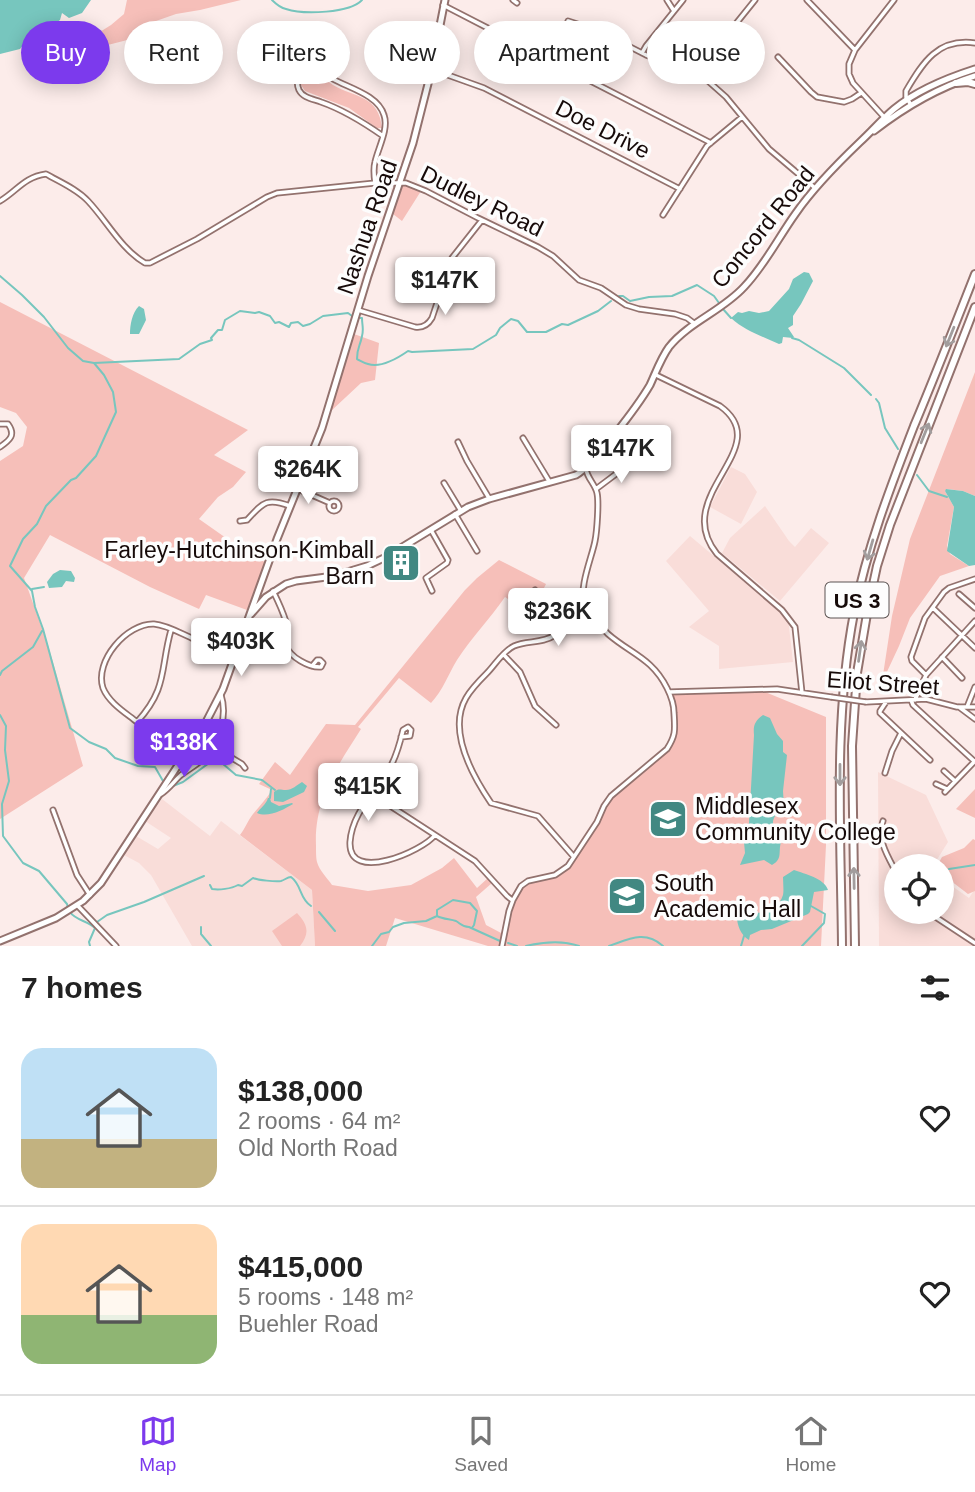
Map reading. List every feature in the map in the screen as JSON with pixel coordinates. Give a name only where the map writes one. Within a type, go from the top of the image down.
[{"type":"highway","points":[[956,83],[975,84]]},
{"type":"highway","name":"US 3","points":[[842,946],[841,731],[843,688],[854,613],[882,510],[975,274]]},
{"type":"highway","name":"US 3","points":[[855,946],[852,746],[857,673],[868,608],[877,566],[893,516],[975,307]]},
{"type":"main road","name":"Nashua Road","points":[[440,21],[444,3]]},
{"type":"main road","name":"Concord Road","points":[[586,469],[636,405],[668,349],[678,337],[725,304],[745,286],[815,188],[886,119],[943,80],[975,69]]},
{"type":"main road","name":"Concord Road","points":[[909,102],[975,76]]},
{"type":"main road","name":"Nashua Road","points":[[0,941],[57,918],[90,895],[107,876],[221,695],[257,591],[322,428],[415,136],[427,84]]},
{"type":"main road","points":[[248,617],[266,597],[282,586],[334,576],[367,566],[458,512],[489,499],[576,475],[586,469]]},
{"type":"main road","points":[[257,591],[266,597]]},
{"type":"street","points":[[513,0],[517,3]]},
{"type":"street","points":[[667,0],[674,11]]},
{"type":"street","points":[[642,53],[683,0]]},
{"type":"street","points":[[738,21],[755,0]]},
{"type":"street","points":[[807,0],[855,50]]},
{"type":"street","points":[[886,119],[853,83],[849,61],[894,0]]},
{"type":"street","points":[[444,3],[711,143]]},
{"type":"street","points":[[909,102],[905,93],[936,51],[957,42],[975,43]]},
{"type":"street","points":[[633,48],[647,55]]},
{"type":"street","points":[[778,57],[817,97],[847,102],[861,92]]},
{"type":"street","points":[[375,183],[374,163],[383,136],[386,122],[381,108],[361,93],[318,69],[308,68],[301,72],[297,85],[304,96],[354,117],[383,136]]},
{"type":"street","name":"Doe Drive","points":[[460,79],[479,86],[680,189]]},
{"type":"street","points":[[711,84],[720,90],[769,149],[815,188]]},
{"type":"street","points":[[663,215],[711,143],[742,117]]},
{"type":"street","name":"Dudley Road","points":[[0,201],[25,181],[46,174],[84,198],[133,254],[149,263],[277,193],[400,182],[422,189],[547,251],[579,280],[601,288],[626,305],[675,314],[695,324]]},
{"type":"street","points":[[358,310],[415,327],[424,326],[432,318],[447,267],[482,220]]},
{"type":"street","points":[[654,375],[720,406],[733,420],[737,445],[711,492],[706,506],[705,532],[717,554],[787,614],[795,627],[802,693]]},
{"type":"street","points":[[0,424],[8,424],[12,429],[9,440],[0,447]]},
{"type":"street","points":[[523,438],[549,482]]},
{"type":"street","points":[[458,442],[489,499]]},
{"type":"street","points":[[596,489],[632,462]]},
{"type":"street","points":[[502,946],[513,900],[521,886],[528,881],[551,876],[568,866],[611,796],[667,749],[675,732],[674,707],[669,692],[654,667],[607,633],[586,605],[583,593],[596,536],[597,496],[586,469]]},
{"type":"street","points":[[444,483],[477,551]]},
{"type":"street","points":[[296,489],[330,503]]},
{"type":"street","points":[[240,521],[247,520],[266,502],[279,502],[290,506]]},
{"type":"street","points":[[247,520],[247,526]]},
{"type":"street","points":[[431,529],[448,562],[425,578],[432,591]]},
{"type":"street","points":[[926,675],[911,659],[925,618],[949,588],[975,579]]},
{"type":"street","points":[[535,590],[545,605],[572,618]]},
{"type":"street","points":[[273,591],[286,622],[288,649],[294,656],[312,666]]},
{"type":"street","points":[[959,594],[975,608]]},
{"type":"street","points":[[574,857],[538,816],[491,803],[460,743],[460,719],[466,698],[510,648],[550,638],[561,631],[586,605]]},
{"type":"street","points":[[933,608],[975,648]]},
{"type":"street","points":[[936,784],[946,790],[974,761],[913,705],[913,700],[926,675],[975,621]]},
{"type":"street","points":[[171,630],[158,693],[137,722],[105,693],[101,680],[105,662],[120,640],[139,628],[154,624],[236,651]]},
{"type":"street","points":[[504,655],[520,672],[536,706],[556,725]]},
{"type":"street","points":[[942,657],[962,678]]},
{"type":"street","points":[[967,707],[975,687]]},
{"type":"street","name":"Eliot Street","points":[[669,692],[777,689],[866,702],[936,701],[959,707],[975,707]]},
{"type":"street","points":[[159,794],[203,759],[212,746],[222,724],[221,695]]},
{"type":"street","points":[[886,702],[880,712],[930,760]]},
{"type":"street","points":[[959,707],[975,719]]},
{"type":"street","points":[[885,773],[901,733]]},
{"type":"street","points":[[401,737],[389,770],[356,817],[351,848],[357,858],[366,862],[392,860],[426,843],[435,835]]},
{"type":"street","points":[[212,746],[245,768]]},
{"type":"street","points":[[944,771],[955,781]]},
{"type":"street","points":[[372,794],[475,860],[513,900]]},
{"type":"street","points":[[53,810],[77,875],[90,895]]},
{"type":"street","points":[[883,821],[881,838],[888,854]]},
{"type":"street","points":[[77,905],[116,946]]},
{"type":"street","points":[[946,924],[975,943]]},
{"type":"shaded area","points":[[127,0],[241,0],[156,21],[124,21],[124,41],[110,44],[110,26],[124,14]]},
{"type":"shaded area","points":[[332,84],[365,99],[376,109],[382,128],[377,128],[349,108],[305,91],[301,85]]},
{"type":"shaded area","points":[[403,185],[421,191],[402,221],[393,214]]},
{"type":"shaded area","points":[[0,302],[248,430],[214,455],[246,472],[233,487],[218,497],[199,519],[245,554],[265,562],[247,610],[206,595],[199,609],[50,535],[24,578],[48,645],[83,766],[0,819],[0,461],[23,446],[27,427],[16,413],[0,407]]},
{"type":"shaded area","points":[[354,334],[379,343],[375,380],[361,383],[331,411]]},
{"type":"shaded area","points":[[975,372],[975,496],[963,491],[945,491],[954,507],[947,546],[950,554],[969,566],[940,576],[910,618],[885,676],[883,675],[892,616],[910,539]]},
{"type":"shaded area","points":[[731,467],[745,474],[757,492],[741,524],[710,507]]},
{"type":"shaded area","points":[[765,506],[795,547],[811,528],[829,543],[780,601],[722,553],[730,538]]},
{"type":"shaded area","points":[[690,536],[788,618],[793,662],[719,669],[719,646],[689,627],[709,611],[666,561]]},
{"type":"shaded area","points":[[499,560],[546,584],[544,588],[538,590],[536,587],[508,599],[505,597],[462,652],[431,703],[399,678],[358,727],[361,729],[329,784],[316,829],[316,859],[332,885],[368,891],[411,885],[454,858],[477,888],[488,878],[492,883],[476,897],[486,925],[503,934],[501,946],[488,946],[395,918],[386,946],[315,946],[312,890],[240,835],[272,790],[259,784],[275,762],[290,775],[326,724],[355,725],[465,590]]},
{"type":"shaded area","points":[[760,690],[826,717],[826,845],[821,946],[502,946],[509,911],[521,886],[528,881],[562,871],[597,822],[606,801],[667,749],[673,736],[674,721],[669,692]]},
{"type":"shaded area","points":[[878,772],[926,795],[948,842],[940,854],[884,854],[884,924],[954,924],[954,887],[969,898],[975,889],[975,946],[879,946]]},
{"type":"shaded area","points":[[975,789],[975,818],[956,809]]},
{"type":"shaded area","points":[[162,799],[210,836],[221,821],[312,890],[315,946],[192,946],[151,875],[139,863],[124,855],[136,836],[158,849],[171,838],[145,821]]},
{"type":"shaded area","points":[[975,840],[975,891],[968,894],[954,883],[954,854],[949,854]]},
{"type":"shaded area","points":[[297,913],[304,921],[305,937],[300,946],[282,946],[272,931]]},
{"type":"water","points":[[0,0],[91,0],[82,13],[69,18],[62,13],[59,21],[21,21],[21,48],[0,54]]},
{"type":"water","points":[[804,272],[809,273],[813,281],[793,316],[793,325],[788,328],[793,338],[783,337],[782,343],[779,344],[748,330],[731,318],[738,312],[769,311],[789,289],[793,279]]},
{"type":"water","points":[[139,306],[144,309],[146,320],[139,334],[130,334],[132,319]]},
{"type":"water","points":[[946,489],[975,496],[975,565],[969,566],[947,551],[954,507]]},
{"type":"water","points":[[60,570],[71,571],[74,582],[66,581],[62,587],[49,588],[47,582]]},
{"type":"water","points":[[763,715],[770,718],[783,741],[783,752],[787,755],[784,807],[773,822],[773,825],[785,833],[779,858],[775,863],[772,865],[764,860],[740,865],[745,853],[744,842],[749,823],[754,728],[756,721]]},
{"type":"water","points":[[302,782],[307,786],[304,792],[283,802],[274,801],[274,792],[290,789]]},
{"type":"water","points":[[268,798],[279,806],[293,804],[271,814],[257,813]]},
{"type":"water","points":[[794,870],[818,879],[828,890],[814,892],[808,914],[772,929],[761,930],[750,935],[749,940],[739,928],[737,912],[757,913],[775,907],[783,895],[783,877]]},
{"type":"waterway","points":[[272,0],[279,6],[294,11],[315,12],[348,8],[362,0]]},
{"type":"waterway","points":[[0,276],[44,317],[68,348],[83,361],[94,363],[179,359],[200,344],[212,340],[218,330],[222,330],[225,320],[240,311],[259,312],[270,316],[275,323],[289,327],[291,323],[298,322],[303,326],[310,324],[323,316],[348,313],[352,316]]},
{"type":"waterway","points":[[619,296],[630,301],[672,296],[697,285],[714,296],[719,303]]},
{"type":"waterway","points":[[360,318],[363,331],[357,359],[378,365],[408,351],[473,349],[496,335],[511,319],[518,321],[527,332],[546,332],[598,311],[611,301]]},
{"type":"waterway","points":[[723,309],[731,318]]},
{"type":"waterway","points":[[792,338],[844,368],[871,395]]},
{"type":"waterway","points":[[94,363],[113,392],[116,412],[96,456],[46,506],[37,524],[23,539],[10,566],[32,591],[70,728],[89,742],[106,749],[115,758],[138,766],[155,767],[163,781]]},
{"type":"waterway","points":[[876,399],[885,428],[898,449]]},
{"type":"waterway","points":[[917,475],[929,491],[947,497]]},
{"type":"waterway","points":[[32,589],[44,587]]},
{"type":"waterway","points":[[0,675],[33,647],[42,631]]},
{"type":"waterway","points":[[0,715],[6,726],[5,750],[9,781],[2,804],[3,836],[23,863],[39,871],[68,908]]},
{"type":"waterway","points":[[173,786],[183,782],[216,758],[236,775],[262,780],[275,790]]},
{"type":"waterway","points":[[270,798],[271,789]]},
{"type":"waterway","points":[[954,868],[975,865]]},
{"type":"waterway","points":[[97,922],[107,915],[204,876]]},
{"type":"waterway","points":[[210,885],[212,889],[221,889],[242,886],[253,878],[282,881],[291,877],[311,906]]},
{"type":"waterway","points":[[437,916],[437,910],[453,900],[470,903],[477,911],[472,928]]},
{"type":"waterway","points":[[802,946],[824,923],[825,914],[811,906]]},
{"type":"waterway","points":[[70,912],[95,928],[90,946]]},
{"type":"waterway","points":[[319,912],[335,931]]},
{"type":"waterway","points":[[372,946],[381,934],[389,932],[393,927],[426,921],[437,916],[456,921],[500,941]]},
{"type":"waterway","points":[[201,927],[201,934],[211,946]]},
{"type":"waterway","points":[[741,946],[744,936]]},
{"type":"waterway","points":[[609,946],[637,937],[650,938],[663,946]]},
{"type":"waterway","points":[[526,946],[552,942],[579,946]]},
{"type":"waterway","points":[[508,943],[517,946]]},
{"type":"place","name":"Farley-Hutchinson-Kimball Barn","points":[[401,563]]},
{"type":"place","name":"Middlesex Community College","points":[[668,819]]},
{"type":"place","name":"South Academic Hall","points":[[627,896]]}]
